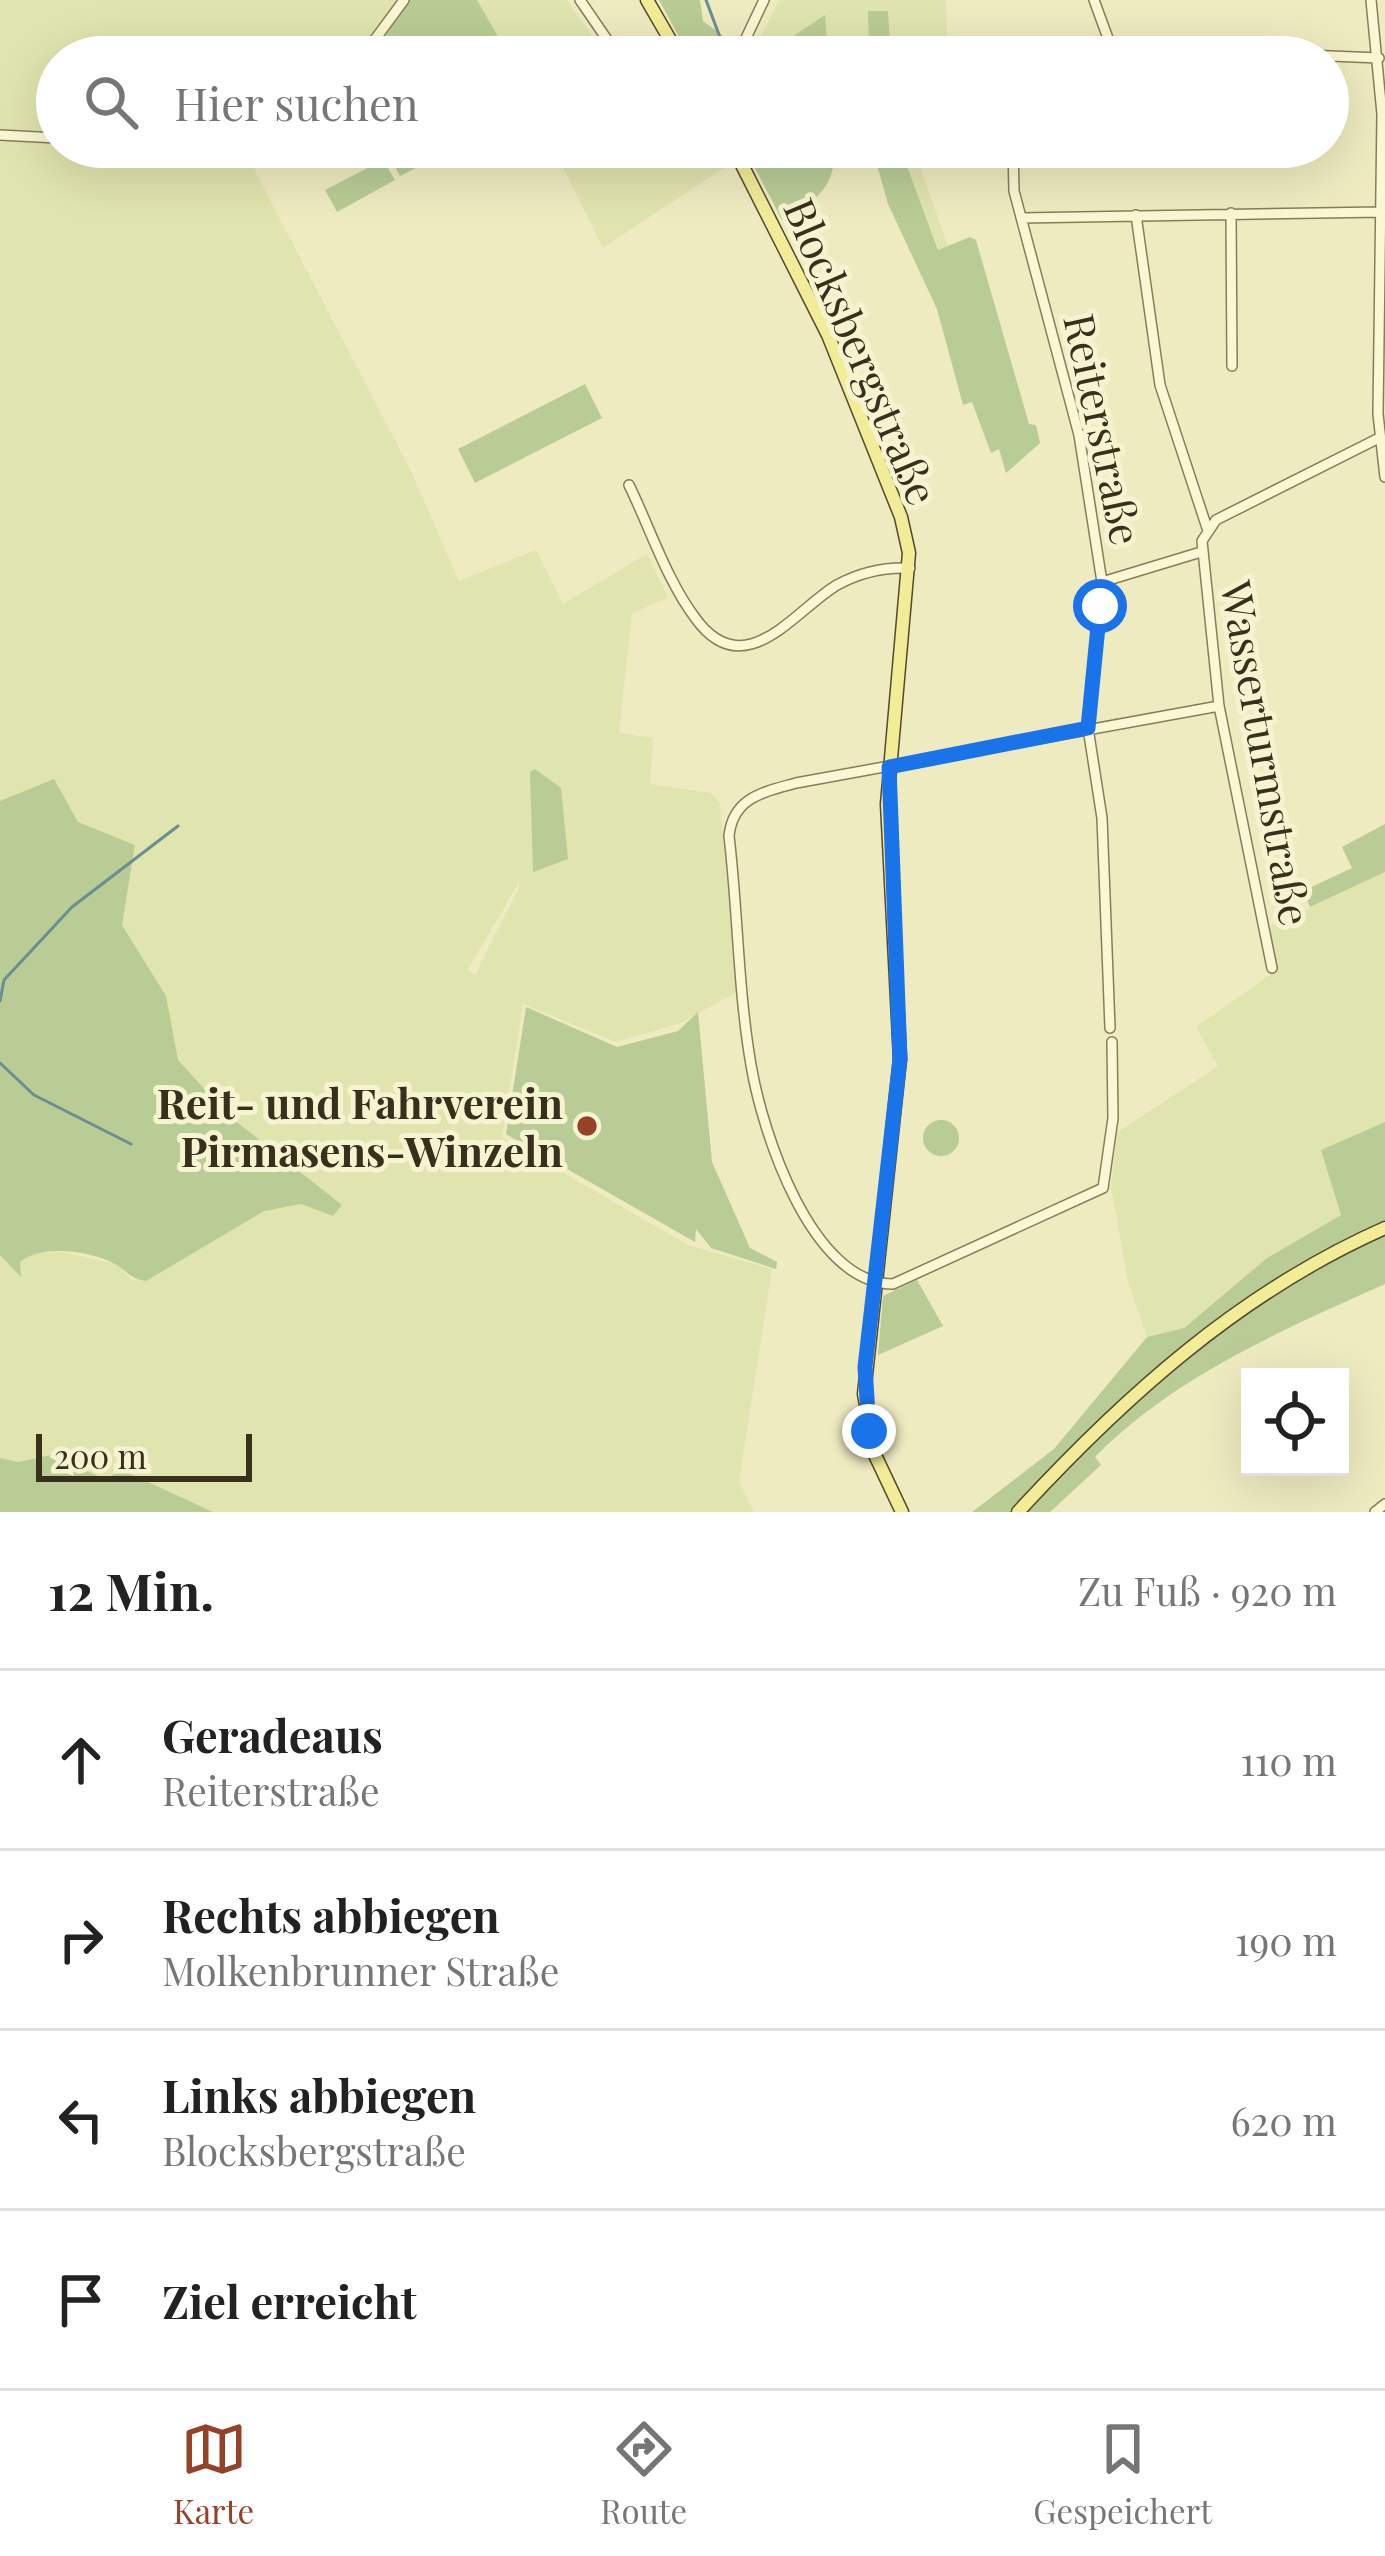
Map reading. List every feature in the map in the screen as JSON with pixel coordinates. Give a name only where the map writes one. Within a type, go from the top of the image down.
[{"type":"main road","points":[[646,0],[667,36]]},
{"type":"main road","name":"Blocksbergstraße","points":[[744,168],[828,335],[901,517],[910,568],[889,767],[900,1059],[865,1407],[875,1455],[902,1512]]},
{"type":"main road","points":[[1019,1512],[1098,1425],[1182,1352],[1282,1284],[1385,1228]]},
{"type":"street","points":[[377,36],[404,0]]},
{"type":"street","points":[[580,0],[605,36]]},
{"type":"street","points":[[747,36],[764,0]]},
{"type":"street","points":[[1094,0],[1107,36]]},
{"type":"street","points":[[1371,0],[1381,65],[1379,438],[1385,477]]},
{"type":"street","points":[[1349,63],[1381,65]]},
{"type":"street","points":[[0,135],[36,137]]},
{"type":"street","name":"Reiterstraße","points":[[1015,168],[1021,218],[1079,435],[1102,582],[1088,728],[1102,818],[1110,1028]]},
{"type":"street","points":[[1021,218],[1382,212]]},
{"type":"street","points":[[1231,213],[1232,366]]},
{"type":"street","points":[[1136,214],[1160,385],[1207,528]]},
{"type":"street","name":"Wasserturmstraße","points":[[1272,968],[1219,706],[1201,552],[1207,528],[1379,438]]},
{"type":"street","points":[[629,485],[690,610],[705,631],[728,642],[772,638],[851,578],[910,568]]},
{"type":"street","points":[[1102,582],[1201,552]]},
{"type":"street","points":[[1112,1042],[1113,1118],[1103,1188],[898,1282],[875,1281],[821,1244],[791,1187],[766,1121],[751,1067],[730,836],[733,816],[752,796],[772,790],[1219,706]]},
{"type":"street","points":[[1375,1512],[1385,1504]]},
{"type":"green space","points":[[0,0],[404,0],[377,36],[36,36],[36,168],[255,168],[411,471],[459,581],[536,550],[563,604],[647,554],[668,597],[632,614],[619,733],[653,738],[650,784],[711,793],[720,804],[737,992],[680,1023],[616,1042],[523,1004],[502,1137],[688,1245],[772,1269],[739,1481],[754,1512],[213,1512],[121,1469],[107,1480],[51,1455],[18,1462],[0,1458],[0,1255],[20,1275],[20,1262],[30,1254],[61,1252],[116,1264],[132,1280],[146,1281],[264,1210],[301,1204],[333,1216],[342,1205],[228,1115],[177,1060],[166,996],[122,925],[135,845],[78,822],[54,779],[0,801]],"holes":[[[519,882],[519,888],[475,975],[468,969]]]},
{"type":"green space","points":[[404,0],[477,0],[498,36],[377,36]]},
{"type":"green space","points":[[477,0],[567,0],[592,36],[497,36]]},
{"type":"green space","points":[[659,0],[700,0],[703,21],[723,36],[679,36]]},
{"type":"green space","points":[[779,0],[946,0],[947,36],[890,36],[888,11],[868,12],[869,36],[826,36],[824,16],[794,36],[761,36]]},
{"type":"green space","points":[[868,11],[888,11],[890,36],[869,36]]},
{"type":"green space","points":[[825,15],[826,36],[794,36]]},
{"type":"green space","points":[[368,168],[388,168],[395,180],[337,212],[325,190]]},
{"type":"green space","points":[[563,168],[723,168],[603,248]]},
{"type":"green space","points":[[755,168],[833,168],[822,192],[782,220]]},
{"type":"green space","points":[[878,168],[908,168],[938,250],[970,237],[976,240],[1029,424],[1036,425],[1040,443],[1006,473],[999,449],[991,453],[972,402],[963,405],[937,309],[888,204]]},
{"type":"green space","points":[[908,168],[920,168],[948,246],[939,251]]},
{"type":"green space","points":[[585,384],[602,418],[475,483],[458,449]]},
{"type":"green space","points":[[535,769],[561,788],[568,859],[533,872],[530,772]]},
{"type":"green space","points":[[54,779],[78,822],[135,845],[122,925],[166,996],[178,1060],[228,1115],[342,1205],[333,1216],[301,1204],[264,1211],[146,1281],[103,1259],[66,1251],[29,1256],[20,1262],[21,1277],[0,1255],[0,801]]},
{"type":"green space","points":[[1385,824],[1385,872],[1310,907],[1303,891],[1352,868],[1342,847]]},
{"type":"green space","points":[[1385,872],[1385,1122],[1321,1150],[1341,1215],[1267,1258],[1183,1328],[1147,1337],[1128,1282],[1111,1187],[1117,1133],[1218,1066],[1196,1027],[1277,970],[1267,928]]},
{"type":"green space","name":"Reit- und Fahrverein Pirmasens-Winzeln","points":[[526,1007],[617,1047],[678,1031],[698,1012],[712,1162],[750,1248],[777,1262],[776,1269],[711,1248],[696,1229],[695,1242],[506,1134]]},
{"type":"green space","points":[[941,1120],[954,1125],[959,1138],[954,1151],[941,1156],[928,1151],[923,1138],[928,1125]]},
{"type":"green space","points":[[1385,1122],[1385,1284],[1194,1379],[1126,1428],[1095,1457],[1101,1465],[1050,1512],[972,1512],[1054,1449],[1147,1337],[1184,1328],[1267,1258],[1341,1215],[1321,1150]]},
{"type":"green space","points":[[917,1280],[943,1326],[878,1355],[883,1296]]},
{"type":"green space","points":[[51,1455],[107,1480],[120,1469],[213,1512],[0,1512],[0,1458],[18,1462]]},
{"type":"waterway","points":[[706,0],[720,36]]},
{"type":"waterway","points":[[0,1001],[4,980],[72,907],[178,826]]},
{"type":"waterway","points":[[0,1063],[34,1095],[131,1144]]},
{"type":"place","name":"Reit- und Fahrverein Pirmasens-Winzeln","points":[[587,1126]]},
{"type":"route","points":[[869,1431],[865,1367],[900,1059],[889,767],[1088,728],[1100,606]]}]
